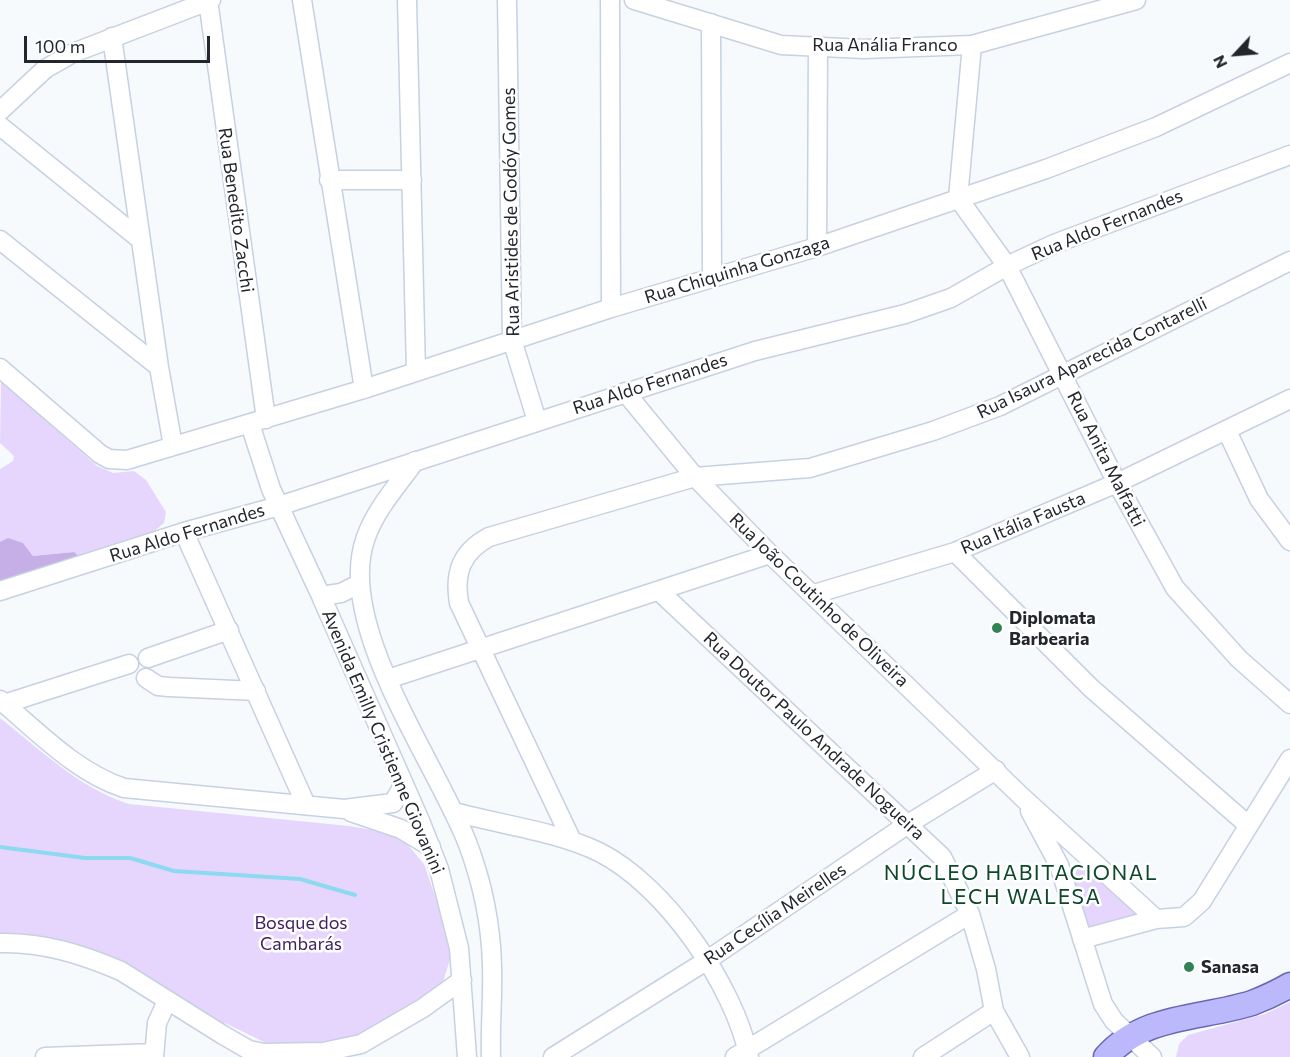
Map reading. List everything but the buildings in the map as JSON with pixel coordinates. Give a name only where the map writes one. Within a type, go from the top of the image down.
[{"type":"main road","points":[[1106,1057],[1138,1050],[1159,1023],[1251,1003],[1290,985]]},
{"type":"street","points":[[0,111],[45,69],[112,37],[209,0]]},
{"type":"street","name":"Rua Benedito Zacchi","points":[[209,0],[258,422],[279,506]]},
{"type":"street","points":[[302,0],[364,389]]},
{"type":"street","points":[[407,0],[416,372]]},
{"type":"street","name":"Rua Aristides de Godóy Gomes","points":[[507,0],[512,340],[537,421]]},
{"type":"street","points":[[610,0],[611,308]]},
{"type":"street","name":"Rua Anália Franco","points":[[634,0],[781,45],[902,49],[972,45],[1136,0]]},
{"type":"street","points":[[711,23],[712,278]]},
{"type":"street","points":[[112,37],[159,367],[173,446]]},
{"type":"street","points":[[958,198],[972,45]]},
{"type":"street","points":[[817,247],[818,46]]},
{"type":"street","name":"Rua Chiquinha Gonzaga","points":[[0,368],[84,442],[109,459],[127,460],[364,389],[611,308],[817,247],[1156,127],[1290,63]]},
{"type":"street","points":[[0,126],[141,240]]},
{"type":"street","name":"Rua Aldo Fernandes","points":[[0,591],[184,532],[279,506],[755,351],[905,314],[951,298],[1007,266],[1105,224],[1290,155]]},
{"type":"street","points":[[329,180],[412,180]]},
{"type":"street","name":"Rua Anita Malfatti","points":[[958,198],[1007,266],[1117,483],[1175,588],[1239,659],[1290,704]]},
{"type":"street","points":[[0,240],[159,367]]},
{"type":"street","name":"Rua Isaura Aparecida Contarelli","points":[[572,841],[459,603],[456,588],[460,564],[475,544],[489,537],[695,477],[810,468],[933,431],[1000,406],[1290,261]]},
{"type":"street","name":"Rua João Coutinho de Oliveira","points":[[625,392],[695,477],[770,554],[1022,797]]},
{"type":"street","name":"Rua Itália Fausta","points":[[814,594],[955,552],[1117,483],[1290,399]]},
{"type":"street","points":[[1227,431],[1259,499],[1290,541]]},
{"type":"street","name":"Avenida Emilly Cristienne Giovanini","points":[[415,461],[377,514],[365,538],[359,584],[364,617],[388,679],[454,812],[467,842],[486,904],[492,966],[491,1057]]},
{"type":"street","name":"Avenida Emilly Cristienne Giovanini","points":[[279,506],[338,633],[431,848],[454,923],[462,980],[467,1057]]},
{"type":"street","points":[[184,532],[306,805]]},
{"type":"street","points":[[955,552],[1091,688],[1248,825]]},
{"type":"street","points":[[388,679],[770,554]]},
{"type":"street","points":[[321,596],[341,593],[359,584]]},
{"type":"street","name":"Rua Doutor Paulo Andrade Nogueira","points":[[659,591],[942,857],[970,914],[986,969],[994,1011],[1020,1057]]},
{"type":"street","points":[[338,633],[338,625],[343,621],[364,617]]},
{"type":"street","points":[[2,702],[129,664],[137,656],[148,658],[229,630]]},
{"type":"street","points":[[146,678],[152,669],[148,658]]},
{"type":"street","points":[[129,664],[131,675],[138,679],[146,678],[159,686],[255,691]]},
{"type":"street","points":[[2,702],[72,760],[116,785],[344,809],[393,803],[404,784]]},
{"type":"street","points":[[1082,939],[1156,919],[1185,916],[1202,901],[1290,759]]},
{"type":"street","name":"Rua Cecília Meirelles","points":[[553,1057],[706,960],[908,824],[996,770]]},
{"type":"street","points":[[1022,797],[1156,919]]},
{"type":"street","points":[[1022,797],[1059,865],[1103,1004],[1138,1050]]},
{"type":"street","points":[[344,809],[401,829],[431,848]]},
{"type":"street","points":[[454,812],[572,841],[614,860],[648,889],[675,918],[706,960],[730,1004],[744,1054],[970,914]]},
{"type":"street","points":[[1059,865],[1070,858],[1084,854]]},
{"type":"street","points":[[0,943],[49,946],[81,955],[121,971],[238,1044],[264,1055],[361,1051],[462,980]]},
{"type":"street","points":[[45,1057],[154,1055],[157,1023],[167,1001]]},
{"type":"street","points":[[923,1057],[994,1011]]},
{"type":"green space","points":[[1,381],[97,466],[113,473],[134,471],[146,480],[166,512],[164,523],[152,533],[81,558],[74,552],[33,556],[23,543],[0,542],[0,469],[13,461],[14,456],[0,443]]},
{"type":"green space","name":"Bosque dos Cambarás","points":[[0,718],[77,778],[129,804],[349,826],[385,832],[407,844],[424,864],[445,925],[451,956],[443,982],[432,993],[372,1030],[312,1048],[272,1046],[225,1023],[216,1023],[141,974],[0,935]]},
{"type":"green space","points":[[1078,864],[1096,868],[1147,917],[1090,932],[1074,880]]},
{"type":"green space","points":[[1290,1002],[1290,1057],[1176,1057],[1179,1044],[1188,1035],[1265,1014]]},
{"type":"shaded area","points":[[8,538],[23,543],[33,556],[74,552],[81,558],[0,582],[0,542]]},
{"type":"waterway","points":[[0,847],[85,858],[130,858],[174,871],[300,879],[355,895]]},
{"type":"place","name":"Diplomata Barbearia","points":[[997,628]]},
{"type":"place","name":"Sanasa","points":[[1189,967]]},
{"type":"district","name":"NÚCLEO HABITACIONAL LECH WALESA","points":[[1021,885]]}]
